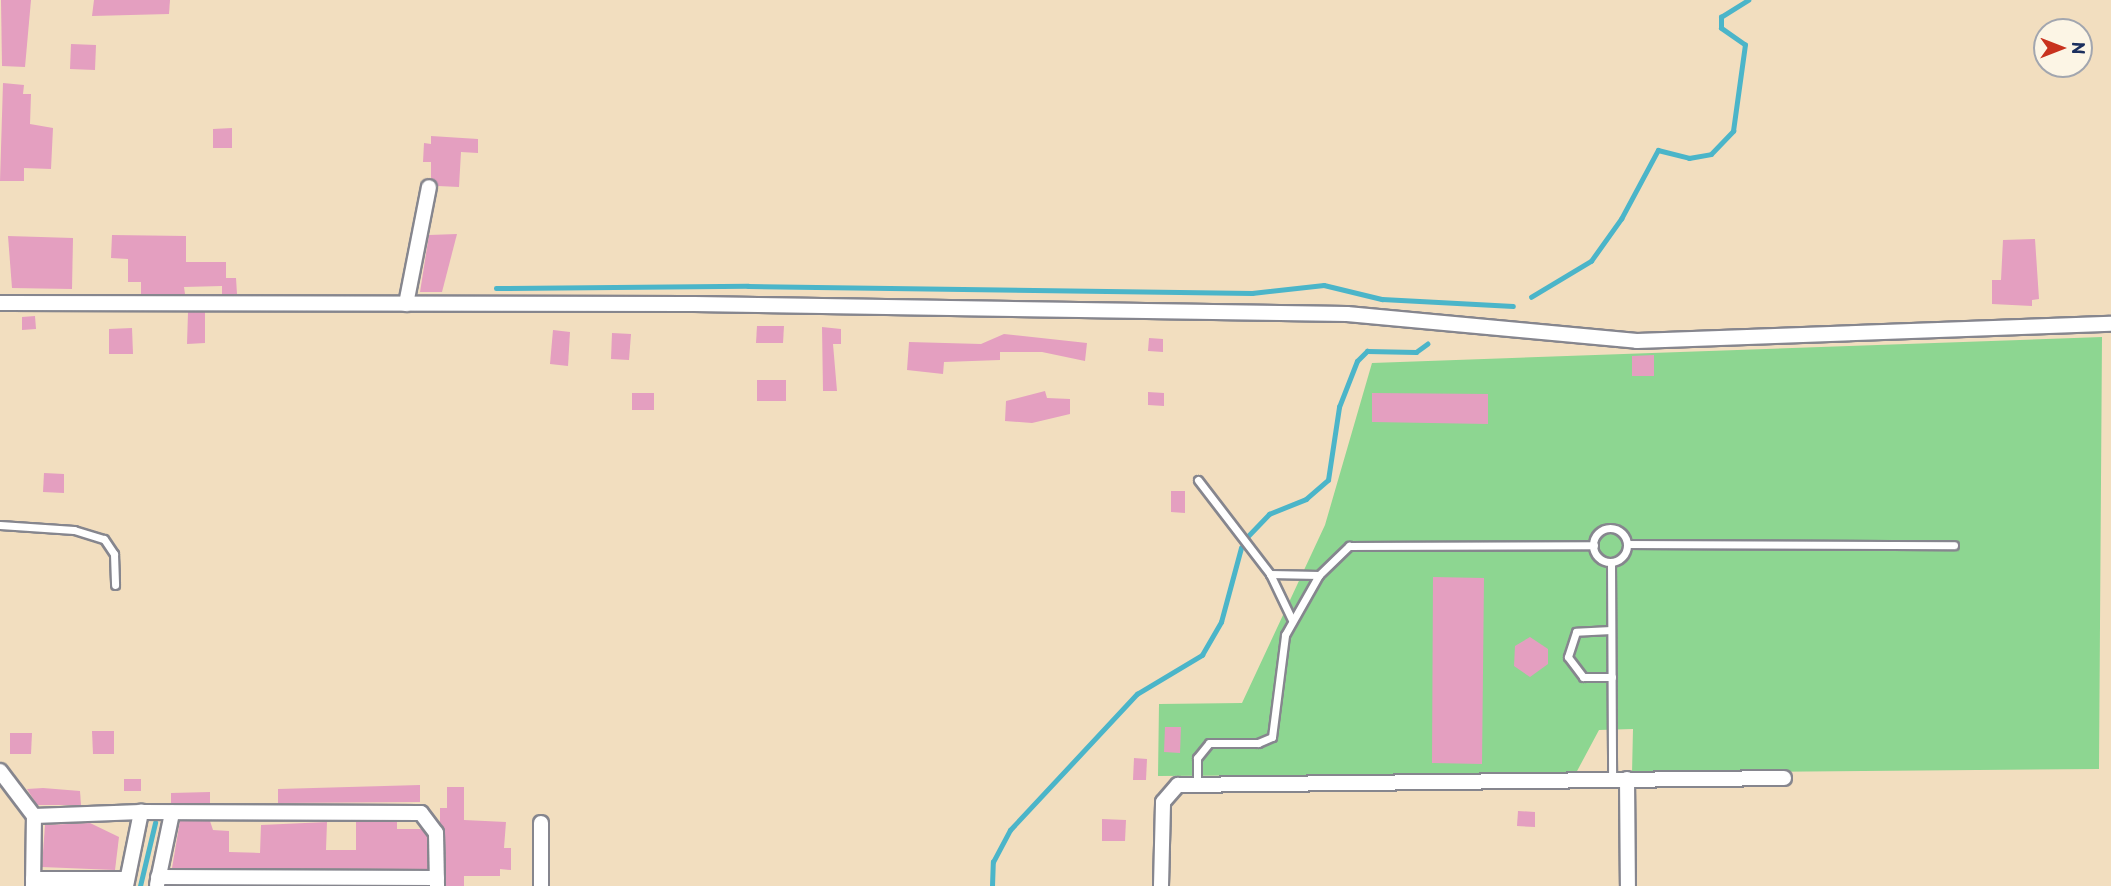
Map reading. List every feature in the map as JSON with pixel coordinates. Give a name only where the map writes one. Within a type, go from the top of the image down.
[{"type":"street","points":[[406,304],[429,187]]},
{"type":"street","points":[[0,303],[406,304],[1347,314],[1611,341],[2111,324]]},
{"type":"street","points":[[0,771],[34,816],[33,883],[126,882],[141,812]]},
{"type":"street","points":[[1161,886],[1166,795],[1178,785],[1784,777]]},
{"type":"street","points":[[1627,779],[1628,886]]},
{"type":"street","points":[[34,816],[141,812],[421,813],[436,833],[437,882],[158,882],[172,813]]},
{"type":"street","points":[[541,823],[541,886]]},
{"type":"lane","points":[[1198,480],[1270,574],[1292,620]]},
{"type":"lane","points":[[0,525],[74,530],[104,539],[114,554],[115,585]]},
{"type":"lane","points":[[1594,545],[1607,529],[1618,530],[1627,544]]},
{"type":"lane","points":[[1627,544],[1954,545]]},
{"type":"lane","points":[[1594,545],[1601,559],[1611,562],[1621,558],[1627,544]]},
{"type":"lane","points":[[1197,783],[1197,758],[1209,743],[1258,743],[1272,737],[1278,658],[1292,620],[1319,575],[1349,546],[1594,545]]},
{"type":"lane","points":[[1611,562],[1612,779]]},
{"type":"lane","points":[[1270,574],[1319,575]]},
{"type":"lane","points":[[1611,630],[1576,632],[1568,657],[1583,677],[1612,677]]},
{"type":"green space","points":[[2102,337],[2099,769],[1632,773],[1633,729],[1599,730],[1576,773],[1158,776],[1159,704],[1242,703],[1325,525],[1372,363]]},
{"type":"building","points":[[1,0],[31,0],[25,67],[2,66]]},
{"type":"building","points":[[94,0],[170,0],[169,14],[92,16]]},
{"type":"building","points":[[71,44],[96,45],[95,70],[70,69]]},
{"type":"building","points":[[3,83],[24,85],[23,94],[31,94],[30,124],[53,128],[51,169],[24,168],[24,181],[0,181]]},
{"type":"building","points":[[232,128],[232,148],[213,148],[213,129]]},
{"type":"building","points":[[431,136],[478,139],[478,153],[461,152],[459,187],[438,186],[431,178],[431,162],[423,162],[424,143],[431,144]]},
{"type":"building","points":[[457,234],[442,292],[420,292],[429,235]]},
{"type":"building","points":[[112,235],[186,236],[186,262],[226,262],[226,278],[236,278],[237,294],[222,294],[222,286],[184,287],[185,294],[141,294],[141,282],[128,282],[128,259],[111,258]]},
{"type":"building","points":[[8,236],[73,238],[72,289],[12,288]]},
{"type":"building","points":[[2035,239],[2039,299],[2032,300],[2032,306],[1992,304],[1992,280],[2001,280],[2003,240]]},
{"type":"building","points":[[188,312],[205,312],[205,343],[187,344]]},
{"type":"building","points":[[35,316],[36,329],[22,330],[22,317]]},
{"type":"building","points":[[757,326],[784,326],[783,343],[756,343]]},
{"type":"building","points":[[822,327],[841,329],[841,344],[833,344],[837,391],[823,391]]},
{"type":"building","points":[[132,328],[133,354],[109,354],[109,329]]},
{"type":"building","points":[[553,330],[570,332],[568,366],[550,364]]},
{"type":"building","points":[[612,333],[631,334],[629,360],[611,359]]},
{"type":"building","points":[[1004,334],[1087,343],[1085,361],[1042,352],[1000,352],[1000,360],[944,362],[943,374],[907,370],[909,342],[981,344]]},
{"type":"building","points":[[1149,338],[1163,339],[1163,352],[1148,351]]},
{"type":"building","points":[[1654,355],[1654,376],[1632,376],[1632,356]]},
{"type":"building","points":[[757,380],[786,380],[786,401],[757,401]]},
{"type":"building","points":[[1045,391],[1047,398],[1070,399],[1070,414],[1032,423],[1005,421],[1006,401]]},
{"type":"building","points":[[1148,392],[1164,393],[1164,406],[1148,405]]},
{"type":"building","points":[[632,393],[654,393],[654,410],[632,410]]},
{"type":"building","points":[[1372,393],[1488,394],[1488,424],[1372,422]]},
{"type":"building","points":[[44,473],[64,474],[64,493],[43,492]]},
{"type":"building","points":[[1171,491],[1185,491],[1185,513],[1171,512]]},
{"type":"building","points":[[1433,577],[1484,578],[1482,764],[1432,763]]},
{"type":"building","points":[[1530,637],[1548,649],[1548,664],[1530,677],[1514,666],[1515,646]]},
{"type":"building","points":[[1165,727],[1181,727],[1180,753],[1164,752]]},
{"type":"building","points":[[92,731],[114,731],[114,754],[93,754]]},
{"type":"building","points":[[10,733],[32,733],[31,754],[10,754]]},
{"type":"building","points":[[1134,758],[1147,759],[1146,780],[1133,780]]},
{"type":"building","points":[[124,779],[141,779],[141,791],[124,791]]},
{"type":"building","points":[[420,785],[420,802],[278,803],[278,789]]},
{"type":"building","points":[[447,787],[464,787],[464,820],[506,822],[504,848],[511,848],[511,870],[500,869],[500,876],[464,876],[464,886],[446,886],[445,833],[440,823],[440,808],[447,808]]},
{"type":"building","points":[[27,789],[80,791],[81,805],[37,805]]},
{"type":"building","points":[[210,792],[210,803],[171,803],[171,793]]},
{"type":"building","points":[[1518,811],[1535,812],[1535,827],[1517,826]]},
{"type":"building","points":[[1102,819],[1126,820],[1125,841],[1102,841]]},
{"type":"building","points":[[180,821],[210,821],[213,830],[229,831],[229,852],[260,853],[261,825],[327,822],[326,850],[356,850],[356,822],[397,822],[397,829],[422,829],[427,836],[428,869],[172,868]]},
{"type":"building","points":[[90,823],[119,837],[115,870],[42,867],[45,825]]},
{"type":"waterway","points":[[1531,297],[1591,261],[1621,219],[1658,150],[1689,158],[1711,154],[1733,131],[1745,45],[1721,28],[1721,17],[1748,0]]},
{"type":"waterway","points":[[496,288],[748,286],[1252,293],[1324,285],[1382,299],[1513,306]]},
{"type":"waterway","points":[[1247,537],[1269,514],[1306,499],[1328,480],[1339,407],[1357,361],[1367,351],[1416,352],[1427,344]]},
{"type":"waterway","points":[[992,886],[993,862],[1010,830],[1137,694],[1202,655],[1221,622],[1241,548]]},
{"type":"waterway","points":[[140,886],[155,823]]}]
